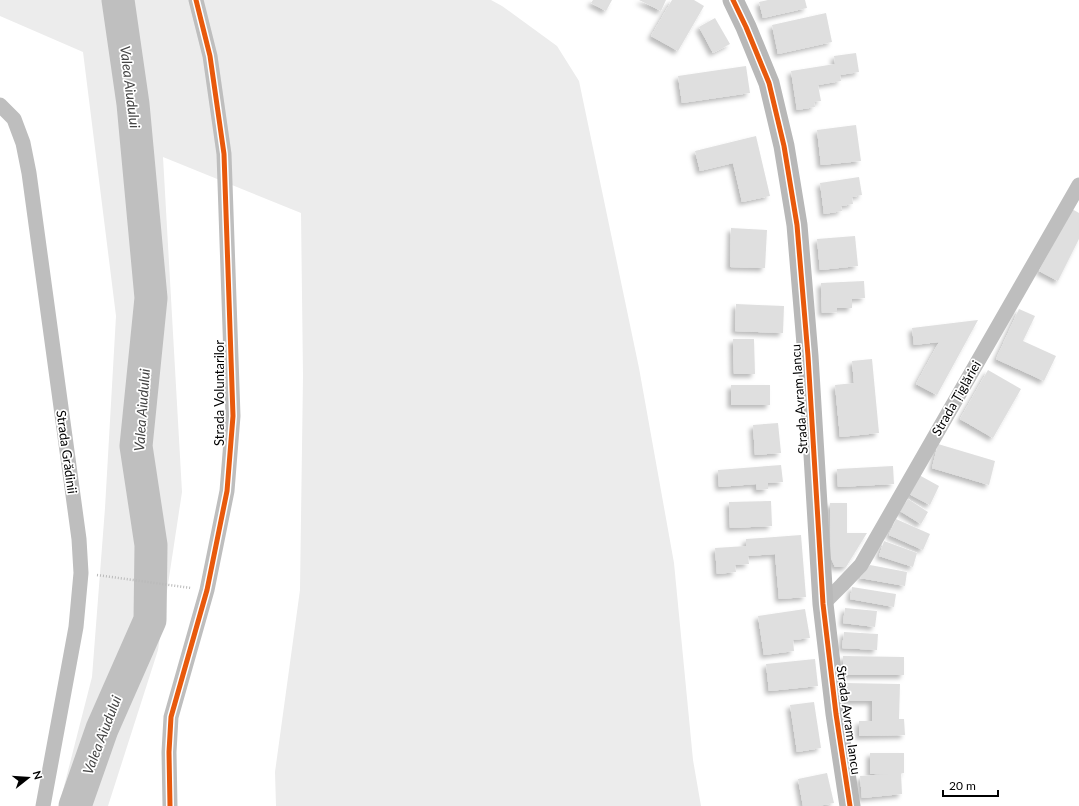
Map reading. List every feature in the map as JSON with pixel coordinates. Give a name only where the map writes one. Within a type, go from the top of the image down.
[{"type":"main road","name":"Strada Avram Iancu","points":[[733,0],[769,82],[784,146],[797,225],[808,356],[823,604],[836,714],[850,806]]},
{"type":"street","name":"Strada Voluntarilor","points":[[170,806],[169,752],[171,717],[207,590],[227,491],[233,416],[224,154],[210,56],[196,0]]},
{"type":"street","name":"Strada Grădinii","points":[[0,105],[14,119],[24,144],[79,539],[81,573],[76,627],[43,806]]},
{"type":"street","name":"Strada Țiglăriei","points":[[823,604],[861,565],[1079,185]]},
{"type":"path","points":[[81,573],[207,590]]},
{"type":"shaded area","points":[[0,0],[491,0],[502,6],[557,46],[579,81],[639,368],[674,563],[693,760],[701,806],[276,806],[275,772],[300,590],[303,376],[301,213],[163,157],[182,492],[158,650],[108,806],[59,806],[92,677],[105,508],[116,316],[83,52],[0,16]]},
{"type":"building","points":[[593,0],[612,0],[606,11],[591,3]]},
{"type":"building","points":[[639,0],[666,0],[661,11]]},
{"type":"building","points":[[672,0],[694,0],[704,6],[678,51],[651,36]]},
{"type":"building","points":[[768,0],[805,0],[807,8],[763,18],[759,2]]},
{"type":"building","points":[[826,13],[832,42],[778,54],[772,25]]},
{"type":"building","points":[[715,18],[730,44],[713,53],[699,27]]},
{"type":"building","points":[[856,53],[859,72],[840,75],[841,81],[818,85],[821,101],[814,102],[815,107],[797,110],[791,71],[835,64],[834,56]]},
{"type":"building","points":[[746,66],[750,93],[682,103],[678,76]]},
{"type":"building","points":[[856,125],[861,161],[821,165],[817,130]]},
{"type":"building","points":[[756,136],[770,196],[742,202],[733,163],[700,171],[695,151]]},
{"type":"building","points":[[859,177],[862,195],[852,197],[853,204],[841,206],[842,211],[824,214],[820,183]]},
{"type":"building","points":[[1072,209],[1079,213],[1079,239],[1058,281],[1039,271]]},
{"type":"building","points":[[731,228],[767,230],[765,268],[730,267]]},
{"type":"building","points":[[855,236],[858,266],[820,270],[817,239]]},
{"type":"building","points":[[864,281],[865,298],[852,299],[852,308],[837,308],[837,312],[822,313],[821,283]]},
{"type":"building","points":[[736,304],[784,306],[783,333],[735,331]]},
{"type":"building","points":[[1019,309],[1035,316],[1023,341],[1056,356],[1044,381],[996,359]]},
{"type":"building","points":[[978,320],[937,395],[916,384],[939,342],[914,345],[912,328]]},
{"type":"building","points":[[733,339],[754,339],[755,374],[734,374]]},
{"type":"building","points":[[872,359],[879,433],[840,437],[835,385],[854,383],[852,361]]},
{"type":"building","points":[[988,370],[1021,389],[993,438],[960,419]]},
{"type":"building","points":[[731,385],[770,385],[770,405],[731,405]]},
{"type":"building","points":[[778,423],[781,453],[755,455],[753,425]]},
{"type":"building","points":[[938,444],[995,461],[989,485],[932,468]]},
{"type":"building","points":[[781,465],[783,482],[768,483],[768,489],[757,490],[756,484],[719,487],[718,470]]},
{"type":"building","points":[[893,466],[894,484],[838,487],[837,469]]},
{"type":"building","points":[[919,475],[939,486],[930,505],[909,494]]},
{"type":"building","points":[[908,499],[928,512],[921,524],[900,511]]},
{"type":"building","points":[[771,501],[772,526],[730,528],[729,502]]},
{"type":"building","points":[[830,503],[847,503],[847,533],[867,533],[846,567],[835,567],[831,558]]},
{"type":"building","points":[[896,519],[930,534],[923,550],[889,535]]},
{"type":"building","points":[[801,535],[806,597],[779,599],[775,554],[748,556],[749,564],[735,565],[736,572],[717,574],[715,548],[746,546],[746,539]]},
{"type":"building","points":[[884,541],[917,553],[913,567],[879,556]]},
{"type":"building","points":[[870,565],[907,572],[905,586],[860,578]]},
{"type":"building","points":[[852,587],[896,594],[894,607],[850,599]]},
{"type":"building","points":[[845,608],[877,611],[875,627],[843,623]]},
{"type":"building","points":[[805,609],[810,638],[793,640],[794,651],[764,655],[758,616]]},
{"type":"building","points":[[844,632],[878,634],[877,650],[842,648]]},
{"type":"building","points":[[843,656],[904,657],[904,675],[843,675]]},
{"type":"building","points":[[815,659],[818,686],[769,691],[766,664]]},
{"type":"building","points":[[845,683],[900,684],[899,719],[904,719],[905,735],[859,736],[859,721],[872,721],[872,701],[845,701]]},
{"type":"building","points":[[814,702],[821,748],[797,752],[790,705]]},
{"type":"building","points":[[870,753],[904,753],[904,773],[901,773],[902,794],[862,798],[860,776],[889,774],[870,774]]},
{"type":"building","points":[[827,773],[834,803],[818,806],[803,806],[798,779]]},
{"type":"waterway","name":"Valea Aiudului","points":[[75,806],[102,729],[150,620],[151,545],[136,446],[151,298],[133,104],[118,0]]},
{"type":"cycle path","points":[[170,806],[169,752],[171,717],[207,590],[227,491],[233,416],[224,154],[210,56],[196,0]]},
{"type":"cycle path","points":[[733,0],[769,83],[784,146],[797,225],[808,356],[823,604],[836,714],[850,806]]}]
